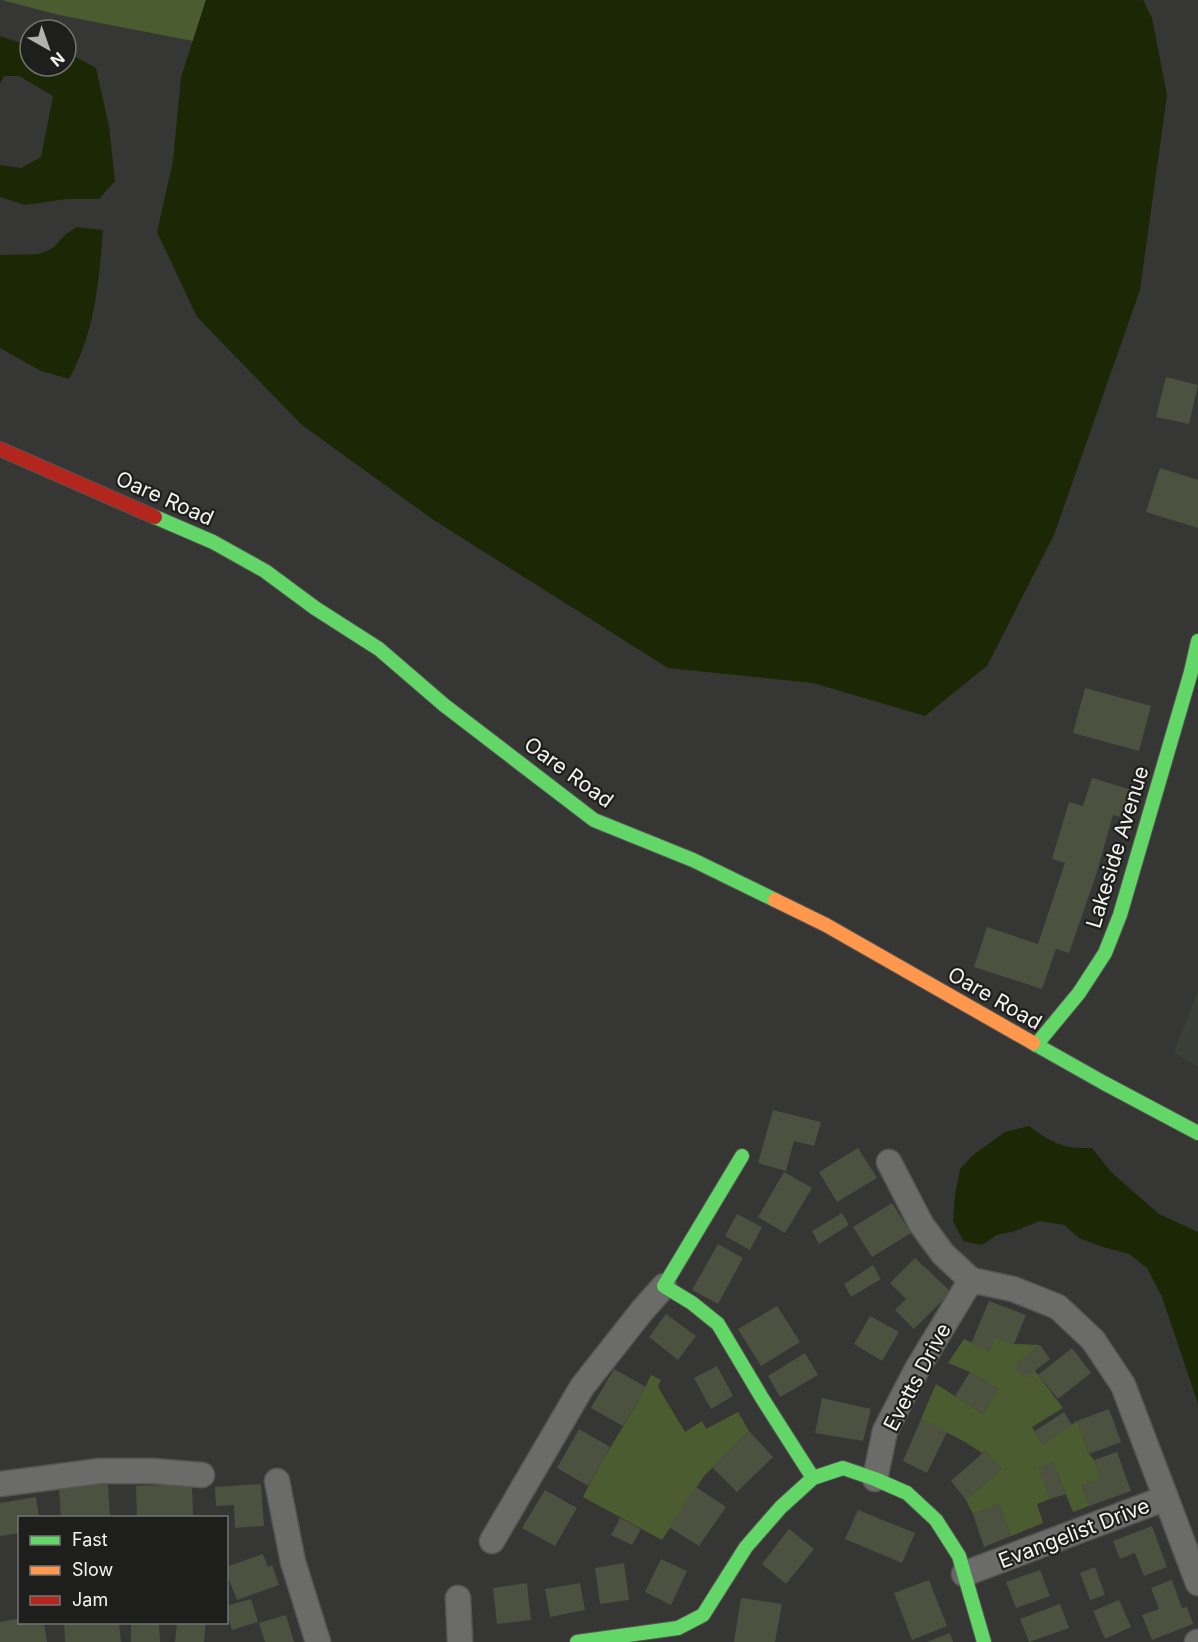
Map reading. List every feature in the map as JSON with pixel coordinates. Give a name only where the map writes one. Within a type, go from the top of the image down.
[{"type":"street","name":"Oare Road","points":[[0,449],[213,542],[265,571],[315,608],[379,649],[444,705],[594,820],[693,860],[826,925],[1036,1045],[1198,1133]]},
{"type":"street","name":"Lakeside Avenue","points":[[1036,1045],[1079,993],[1105,953],[1120,915],[1198,641]]},
{"type":"street","points":[[492,1541],[582,1387],[664,1286],[742,1156]]},
{"type":"street","points":[[889,1162],[921,1224],[943,1254],[971,1280],[1012,1288],[1058,1307],[1093,1340],[1123,1385],[1166,1498]]},
{"type":"street","name":"Evetts Drive","points":[[875,1479],[885,1431],[917,1369],[971,1280]]},
{"type":"street","points":[[664,1286],[692,1303],[718,1324],[813,1478]]},
{"type":"street","points":[[577,1642],[683,1635],[703,1615],[746,1547],[781,1507],[813,1478],[843,1468],[907,1493],[936,1520],[959,1556],[984,1642]]},
{"type":"street","points":[[0,1484],[100,1471],[152,1471],[202,1475]]},
{"type":"street","points":[[277,1480],[293,1562],[318,1642]]},
{"type":"street","name":"Evangelist Drive","points":[[964,1574],[1166,1498],[1198,1583]]},
{"type":"street","points":[[458,1598],[460,1642]]},
{"type":"shaded area","points":[[2,0],[206,0],[193,41],[59,15]]},
{"type":"shaded area","points":[[206,0],[1143,0],[1152,18],[1167,95],[1140,290],[1054,535],[987,666],[925,716],[813,683],[668,668],[432,519],[302,425],[197,317],[157,232],[173,161],[181,77]]},
{"type":"shaded area","points":[[0,36],[18,42],[18,76],[4,76],[0,84]]},
{"type":"shaded area","points":[[78,58],[96,68],[109,126],[115,181],[99,199],[67,199],[25,205],[0,197],[0,165],[21,168],[41,157],[53,96],[22,78],[78,78]]},
{"type":"shaded area","points":[[77,227],[103,230],[90,325],[78,361],[69,379],[41,371],[0,348],[0,255],[39,254],[53,248],[66,234]]},
{"type":"shaded area","points":[[1198,989],[1198,1067],[1174,1053]]},
{"type":"shaded area","points":[[1029,1126],[1058,1144],[1092,1148],[1111,1172],[1159,1214],[1198,1232],[1198,1404],[1162,1297],[1147,1268],[1129,1254],[1079,1238],[1064,1225],[1040,1221],[997,1235],[982,1245],[963,1241],[953,1221],[960,1169],[973,1155],[1005,1132]]},
{"type":"shaded area","points":[[995,1337],[1014,1344],[1040,1345],[1016,1365],[1035,1371],[1063,1408],[1032,1427],[1043,1444],[1077,1421],[1101,1479],[1082,1486],[1089,1506],[1073,1512],[1053,1462],[1039,1468],[1050,1499],[1037,1504],[1043,1523],[1011,1536],[999,1504],[973,1514],[966,1500],[1001,1469],[985,1451],[982,1453],[921,1419],[936,1384],[983,1414],[998,1389],[970,1372],[948,1363],[964,1339],[989,1351]]},
{"type":"shaded area","points":[[651,1375],[661,1380],[658,1387],[685,1432],[702,1421],[706,1429],[738,1412],[749,1431],[704,1476],[662,1540],[583,1497]]},
{"type":"building","points":[[1166,377],[1198,385],[1189,424],[1156,417]]},
{"type":"building","points":[[1160,468],[1198,480],[1198,528],[1146,512]]},
{"type":"building","points":[[1085,688],[1151,706],[1139,751],[1073,733]]},
{"type":"building","points":[[1092,778],[1132,790],[1124,818],[1113,815],[1097,872],[1069,953],[1056,949],[1042,989],[974,967],[987,927],[1038,944],[1065,863],[1052,859],[1069,802],[1083,806]]},
{"type":"building","points":[[773,1110],[821,1122],[814,1146],[794,1141],[786,1171],[758,1163]]},
{"type":"building","points":[[858,1148],[877,1178],[837,1202],[819,1172]]},
{"type":"building","points":[[784,1172],[812,1188],[785,1233],[758,1217]]},
{"type":"building","points":[[892,1203],[911,1233],[872,1257],[853,1227]]},
{"type":"building","points":[[842,1213],[849,1225],[819,1244],[812,1231]]},
{"type":"building","points":[[737,1214],[762,1227],[750,1250],[725,1236]]},
{"type":"building","points":[[718,1244],[743,1258],[718,1304],[692,1290]]},
{"type":"building","points":[[915,1258],[951,1292],[914,1329],[895,1310],[906,1299],[890,1283]]},
{"type":"building","points":[[873,1265],[881,1279],[851,1297],[844,1284]]},
{"type":"building","points":[[989,1301],[1026,1315],[1014,1344],[995,1337],[990,1351],[971,1344]]},
{"type":"building","points":[[777,1306],[800,1342],[761,1366],[738,1329]]},
{"type":"building","points":[[666,1314],[696,1336],[678,1360],[649,1337]]},
{"type":"building","points":[[870,1316],[899,1332],[882,1361],[854,1344]]},
{"type":"building","points":[[1040,1345],[1050,1359],[1024,1379],[1015,1365]]},
{"type":"building","points":[[1072,1348],[1091,1373],[1058,1399],[1038,1375]]},
{"type":"building","points":[[805,1353],[818,1375],[780,1397],[768,1376]]},
{"type":"building","points":[[717,1366],[733,1396],[711,1409],[694,1378]]},
{"type":"building","points":[[614,1369],[646,1387],[623,1426],[591,1408]]},
{"type":"building","points":[[970,1372],[998,1389],[983,1414],[955,1396]]},
{"type":"building","points":[[822,1398],[871,1409],[863,1441],[815,1433]]},
{"type":"building","points":[[1109,1409],[1121,1442],[1089,1454],[1077,1421]]},
{"type":"building","points":[[1064,1412],[1072,1425],[1043,1444],[1035,1431]]},
{"type":"building","points":[[921,1419],[947,1432],[927,1473],[903,1461]]},
{"type":"building","points":[[579,1429],[610,1447],[588,1486],[557,1468]]},
{"type":"building","points":[[749,1431],[773,1457],[737,1492],[712,1467]]},
{"type":"building","points":[[985,1451],[1001,1469],[966,1500],[951,1481]]},
{"type":"building","points":[[1117,1452],[1131,1491],[1089,1506],[1082,1486],[1101,1479],[1094,1460]]},
{"type":"building","points":[[1053,1461],[1066,1494],[1050,1499],[1038,1467]]},
{"type":"building","points":[[108,1484],[110,1516],[61,1516],[59,1487]]},
{"type":"building","points":[[192,1484],[193,1516],[137,1516],[136,1486]]},
{"type":"building","points":[[261,1484],[264,1526],[235,1528],[234,1505],[216,1506],[215,1487]]},
{"type":"building","points":[[696,1487],[726,1507],[699,1546],[669,1527]]},
{"type":"building","points":[[545,1490],[577,1508],[555,1546],[522,1528]]},
{"type":"building","points":[[36,1497],[39,1516],[18,1516],[18,1533],[0,1536],[0,1503]]},
{"type":"building","points":[[999,1504],[1011,1536],[984,1547],[973,1514]]},
{"type":"building","points":[[858,1510],[915,1533],[902,1563],[845,1539]]},
{"type":"building","points":[[620,1518],[641,1529],[632,1545],[611,1535]]},
{"type":"building","points":[[1152,1526],[1167,1567],[1144,1576],[1135,1553],[1120,1559],[1113,1541]]},
{"type":"building","points":[[789,1529],[814,1549],[786,1584],[762,1564]]},
{"type":"building","points":[[263,1554],[268,1567],[272,1565],[279,1585],[237,1600],[228,1577],[228,1566]]},
{"type":"building","points":[[661,1559],[687,1571],[671,1605],[645,1592]]},
{"type":"building","points":[[624,1563],[629,1600],[600,1604],[595,1568]]},
{"type":"building","points":[[1095,1567],[1105,1595],[1090,1600],[1080,1573]]},
{"type":"building","points":[[1040,1570],[1050,1596],[1016,1608],[1006,1582]]},
{"type":"building","points":[[929,1580],[947,1626],[912,1640],[894,1593]]},
{"type":"building","points":[[1172,1580],[1182,1608],[1187,1607],[1193,1624],[1152,1640],[1142,1615],[1159,1609],[1151,1588]]},
{"type":"building","points":[[527,1583],[531,1620],[497,1624],[493,1588]]},
{"type":"building","points":[[580,1583],[585,1610],[550,1617],[545,1589]]},
{"type":"building","points":[[741,1598],[782,1604],[775,1642],[734,1642]]},
{"type":"building","points":[[251,1599],[258,1622],[232,1630],[228,1617],[228,1605]]},
{"type":"building","points":[[1119,1600],[1131,1627],[1105,1639],[1093,1611]]},
{"type":"building","points":[[1060,1604],[1069,1628],[1029,1642],[1020,1619]]},
{"type":"building","points":[[286,1615],[294,1642],[265,1642],[259,1623]]},
{"type":"building","points":[[18,1619],[18,1624],[44,1624],[47,1642],[0,1642],[0,1622]]},
{"type":"building","points":[[64,1624],[119,1624],[121,1642],[65,1642]]},
{"type":"building","points":[[131,1624],[159,1624],[160,1642],[131,1642]]},
{"type":"building","points":[[177,1624],[206,1624],[204,1642],[175,1642]]},
{"type":"building","points":[[950,1633],[953,1642],[927,1642]]},
{"type":"traffic: fast","points":[[155,517],[213,542],[265,571],[315,608],[379,649],[444,705],[594,820],[693,860],[775,900]]},
{"type":"traffic: fast","points":[[1036,1045],[1079,993],[1105,953],[1120,915],[1198,641]]},
{"type":"traffic: fast","points":[[1033,1043],[1198,1133]]},
{"type":"traffic: fast","points":[[742,1156],[664,1286],[692,1303],[718,1324],[813,1478]]},
{"type":"traffic: fast","points":[[577,1642],[678,1628],[703,1615],[746,1547],[781,1507],[813,1478],[843,1468],[907,1493],[936,1520],[959,1556],[984,1642]]},
{"type":"traffic: slow","points":[[775,900],[826,925],[1033,1043]]},
{"type":"traffic: jam","points":[[0,449],[155,517]]}]
